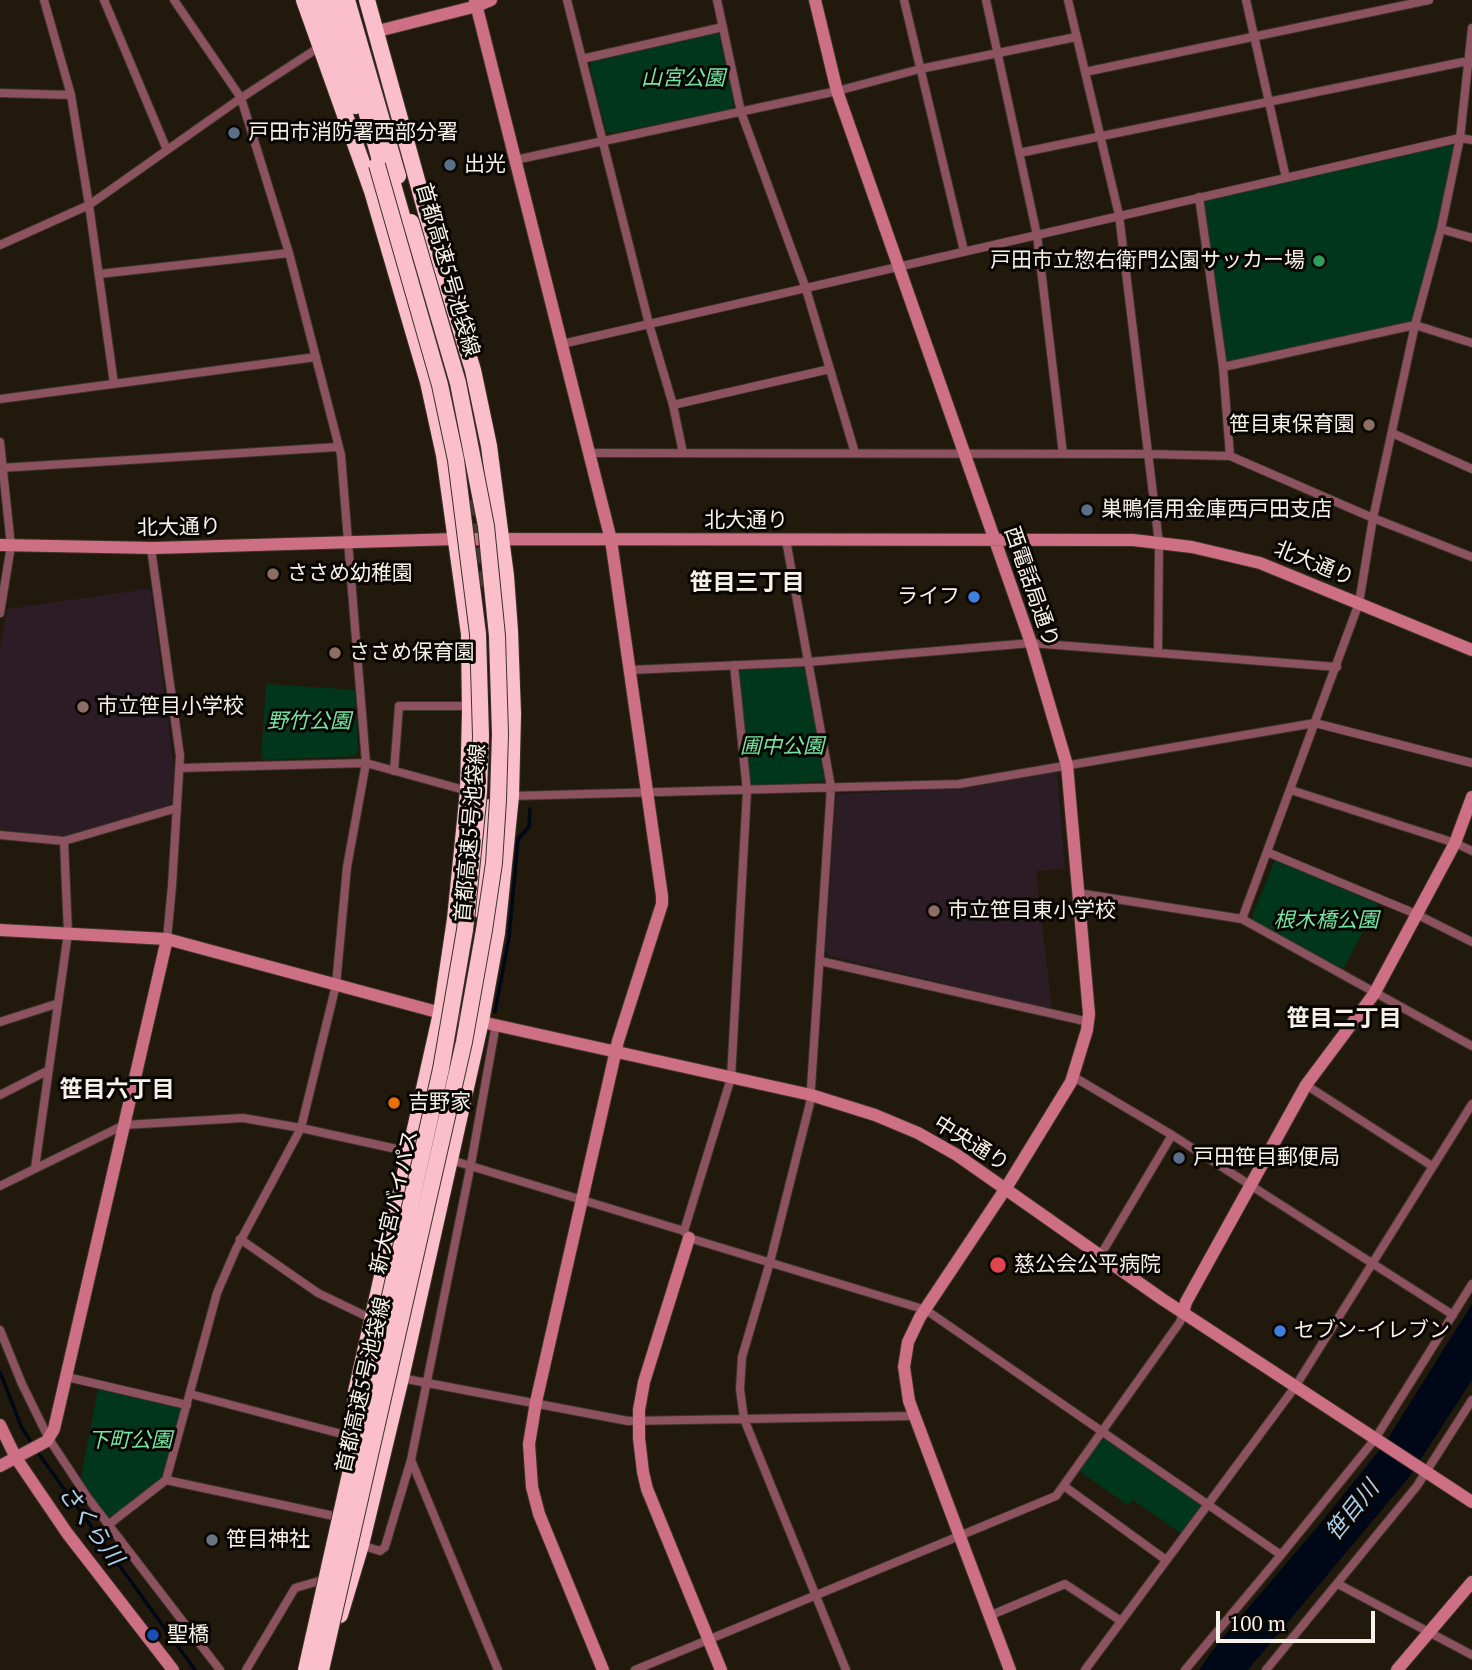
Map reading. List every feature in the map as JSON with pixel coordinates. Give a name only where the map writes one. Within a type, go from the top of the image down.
[{"type":"highway","points":[[304,0],[372,191],[428,382],[444,455],[469,634],[468,789],[457,907],[441,1013],[356,1392],[353,1437]]},
{"type":"highway","points":[[309,0],[321,46]]},
{"type":"highway","points":[[319,0],[330,38],[377,164]]},
{"type":"highway","points":[[332,0],[445,386],[468,474],[452,385],[341,0]]},
{"type":"highway","name":"首都高速5号池袋線","points":[[306,1670],[441,1069],[464,930],[479,792],[481,736],[478,634],[456,460],[440,386],[332,0]]},
{"type":"highway","name":"首都高速5号池袋線","points":[[321,1670],[464,1042],[494,863],[500,734],[498,648],[486,526],[458,383],[347,0]]},
{"type":"highway","points":[[356,0],[397,150],[411,222]]},
{"type":"highway","points":[[340,1615],[361,1545],[451,1160],[488,1023],[512,791],[510,631],[502,540],[489,446],[473,370],[367,0]]},
{"type":"highway","points":[[484,595],[492,672],[491,737]]},
{"type":"highway","points":[[470,729],[477,749],[490,754],[504,750],[512,729]]},
{"type":"highway","points":[[468,789],[476,770],[489,765],[502,769],[512,791]]},
{"type":"highway","points":[[465,980],[488,780]]},
{"type":"highway","name":"新大宮バイパス","points":[[298,1670],[353,1437],[380,1352],[449,1069],[329,1670]]},
{"type":"street","points":[[44,0],[71,95],[114,384]]},
{"type":"street","points":[[104,0],[167,150]]},
{"type":"street","points":[[108,1525],[166,1480],[216,1293],[240,1240],[301,1128],[336,985],[347,867],[366,763],[349,543],[338,447],[316,357],[289,253],[241,99],[174,0]]},
{"type":"street","points":[[374,32],[491,0]]},
{"type":"street","points":[[567,0],[649,324],[673,405],[683,453]]},
{"type":"street","points":[[717,0],[741,112],[806,289],[855,453]]},
{"type":"street","name":"西電話局通り","points":[[815,0],[837,91],[1031,643],[1067,765],[1089,1022],[1074,1077],[1006,1188],[912,1331],[904,1367],[906,1390],[914,1416],[1010,1670]]},
{"type":"street","points":[[904,0],[964,251]]},
{"type":"street","points":[[986,0],[1037,234],[1063,454]]},
{"type":"street","points":[[1068,0],[1119,215],[1159,543],[1158,653]]},
{"type":"street","points":[[1247,0],[1286,178]]},
{"type":"street","points":[[1085,72],[1429,0]]},
{"type":"street","points":[[476,3],[611,541],[662,900],[616,1051],[536,1402],[529,1444],[535,1500],[603,1670]]},
{"type":"street","points":[[582,59],[723,27]]},
{"type":"street","points":[[1242,919],[1359,603],[1373,518],[1415,325],[1441,229],[1460,138],[1472,28]]},
{"type":"street","points":[[515,160],[837,91],[920,69],[1076,37]]},
{"type":"street","points":[[0,245],[89,205],[321,46]]},
{"type":"street","points":[[1019,153],[1470,63]]},
{"type":"street","points":[[0,93],[71,95]]},
{"type":"street","points":[[562,344],[1460,138],[1472,140]]},
{"type":"street","points":[[1199,197],[1223,367],[1230,456]]},
{"type":"street","points":[[1441,229],[1472,238]]},
{"type":"street","points":[[99,274],[289,253]]},
{"type":"street","points":[[1223,367],[1415,325],[1472,343]]},
{"type":"street","points":[[0,399],[316,357]]},
{"type":"street","points":[[673,405],[830,369]]},
{"type":"street","points":[[1392,433],[1472,469]]},
{"type":"street","points":[[0,442],[6,546],[0,613]]},
{"type":"street","points":[[2,468],[338,447]]},
{"type":"street","points":[[589,453],[1230,456],[1373,518],[1472,556]]},
{"type":"street","name":"北大通り","points":[[6,546],[151,548],[456,539],[1133,540],[1226,554],[1260,563],[1472,650]]},
{"type":"street","points":[[786,540],[831,787],[811,1095],[770,1262],[742,1357],[740,1389],[744,1419],[846,1670]]},
{"type":"street","points":[[0,1466],[48,1440],[54,1429],[167,939],[180,768],[151,548]]},
{"type":"street","points":[[630,670],[808,662],[1031,643],[1337,667]]},
{"type":"street","points":[[721,1670],[648,1489],[640,1455],[639,1420],[644,1382],[731,1077],[747,791],[734,665]]},
{"type":"street","points":[[394,771],[399,706],[470,706]]},
{"type":"street","points":[[512,791],[648,793],[958,784],[1315,723],[1472,763]]},
{"type":"street","points":[[180,768],[366,763],[468,789]]},
{"type":"street","points":[[1291,790],[1472,851]]},
{"type":"street","points":[[635,1670],[1056,1496],[1180,1322],[1186,1302],[1306,1085],[1374,994],[1455,844],[1472,797]]},
{"type":"street","points":[[0,835],[64,841],[177,808]]},
{"type":"street","points":[[35,1168],[68,933],[64,841]]},
{"type":"street","points":[[1268,852],[1416,914],[1472,942]]},
{"type":"street","points":[[1078,893],[1242,919],[1472,1046]]},
{"type":"street","name":"中央通り","points":[[0,930],[167,939],[441,1013],[811,1095],[865,1111],[918,1133],[957,1155],[1183,1313],[1425,1472]]},
{"type":"street","points":[[820,961],[1089,1022]]},
{"type":"street","points":[[0,1022],[56,1004]]},
{"type":"street","points":[[361,1545],[380,1550],[385,1547],[411,1460],[471,1164],[488,1023]]},
{"type":"street","points":[[0,1095],[47,1072]]},
{"type":"street","points":[[1074,1077],[1172,1135],[1453,1315]]},
{"type":"street","points":[[1306,1085],[1432,1166]]},
{"type":"street","points":[[1085,1670],[1295,1387],[1472,1104]]},
{"type":"street","points":[[0,1186],[124,1125],[243,1118],[410,1152]]},
{"type":"street","points":[[1100,1256],[1172,1135]]},
{"type":"street","points":[[451,1160],[582,1198],[687,1235],[926,1310],[1281,1555]]},
{"type":"street","points":[[240,1240],[318,1293],[372,1320]]},
{"type":"street","points":[[1185,1670],[1377,1440],[1472,1284]]},
{"type":"street","points":[[0,1330],[48,1440],[108,1525],[219,1670]]},
{"type":"street","points":[[67,1377],[187,1405]]},
{"type":"street","points":[[401,1378],[628,1420],[914,1416]]},
{"type":"street","points":[[190,1394],[353,1437]]},
{"type":"street","points":[[1266,1670],[1338,1584],[1425,1472],[1472,1401]]},
{"type":"street","points":[[0,1425],[68,1533],[173,1670]]},
{"type":"street","points":[[411,1460],[498,1670]]},
{"type":"street","points":[[1425,1472],[1472,1502]]},
{"type":"street","points":[[166,1480],[334,1516]]},
{"type":"street","points":[[1064,1486],[1166,1560]]},
{"type":"street","points":[[246,1670],[295,1588],[319,1581]]},
{"type":"street","points":[[1397,1670],[1472,1582]]},
{"type":"street","points":[[989,1616],[1065,1584],[1121,1621]]},
{"type":"street","points":[[1338,1584],[1472,1655]]},
{"type":"shaded area","name":"市立笹目小学校","points":[[148,589],[151,591],[174,767],[172,802],[169,806],[64,837],[0,830],[0,648],[7,609]]},
{"type":"shaded area","name":"市立笹目東小学校","points":[[1057,772],[1065,869],[1036,871],[1052,1009],[829,956],[825,951],[838,794],[957,789]]},
{"type":"green space","name":"山宮公園","points":[[714,32],[719,35],[734,104],[731,109],[613,133],[606,132],[590,67],[592,62]]},
{"type":"green space","name":"戸田市立惣右衛門公園サッカー場","points":[[1460,138],[1415,325],[1223,367],[1199,197]]},
{"type":"green space","name":"圃中公園","points":[[801,667],[807,671],[825,779],[753,787],[749,784],[738,675],[741,670]]},
{"type":"green space","name":"野竹公園","points":[[268,684],[355,690],[358,752],[355,756],[264,760],[261,757]]},
{"type":"green space","name":"根木橋公園","points":[[1275,860],[1378,904],[1342,971],[1253,921],[1253,914]]},
{"type":"green space","name":"下町公園","points":[[98,1389],[183,1409],[164,1478],[107,1520],[80,1482]]},
{"type":"green space","points":[[1104,1436],[1202,1505],[1182,1534],[1133,1500],[1128,1505],[1079,1471]]},
{"type":"water","name":"笹目川","points":[[1472,1304],[1472,1380],[1410,1476],[1248,1670],[1199,1670],[1385,1443]]},
{"type":"waterway","points":[[495,1012],[509,938],[518,839],[529,827],[530,809]]},
{"type":"waterway","name":"さくら川","points":[[0,1372],[21,1426],[32,1444]]},
{"type":"waterway","name":"さくら川","points":[[36,1450],[195,1670]]},
{"type":"tunnel","points":[[469,500],[481,595]]},
{"type":"place","name":"戸田市消防署西部分署","points":[[234,133]]},
{"type":"place","name":"出光","points":[[450,165]]},
{"type":"place","name":"戸田市立惣右衛門公園サッカー場","points":[[1319,261]]},
{"type":"place","name":"笹目東保育園","points":[[1369,425]]},
{"type":"place","name":"巣鴨信用金庫西戸田支店","points":[[1087,510]]},
{"type":"place","name":"ささめ幼稚園","points":[[273,574]]},
{"type":"place","name":"ライフ","points":[[974,597]]},
{"type":"place","name":"ささめ保育園","points":[[335,653]]},
{"type":"place","name":"市立笹目小学校","points":[[83,707]]},
{"type":"place","name":"市立笹目東小学校","points":[[934,911]]},
{"type":"place","name":"吉野家","points":[[394,1103]]},
{"type":"place","name":"戸田笹目郵便局","points":[[1179,1158]]},
{"type":"place","name":"慈公会公平病院","points":[[998,1265]]},
{"type":"place","name":"セブン-イレブン","points":[[1280,1331]]},
{"type":"place","name":"笹目神社","points":[[212,1540]]},
{"type":"place","name":"聖橋","points":[[153,1635]]},
{"type":"district","name":"笹目三丁目","points":[[747,583]]},
{"type":"district","name":"笹目二丁目","points":[[1344,1019]]},
{"type":"district","name":"笹目六丁目","points":[[117,1090]]}]
